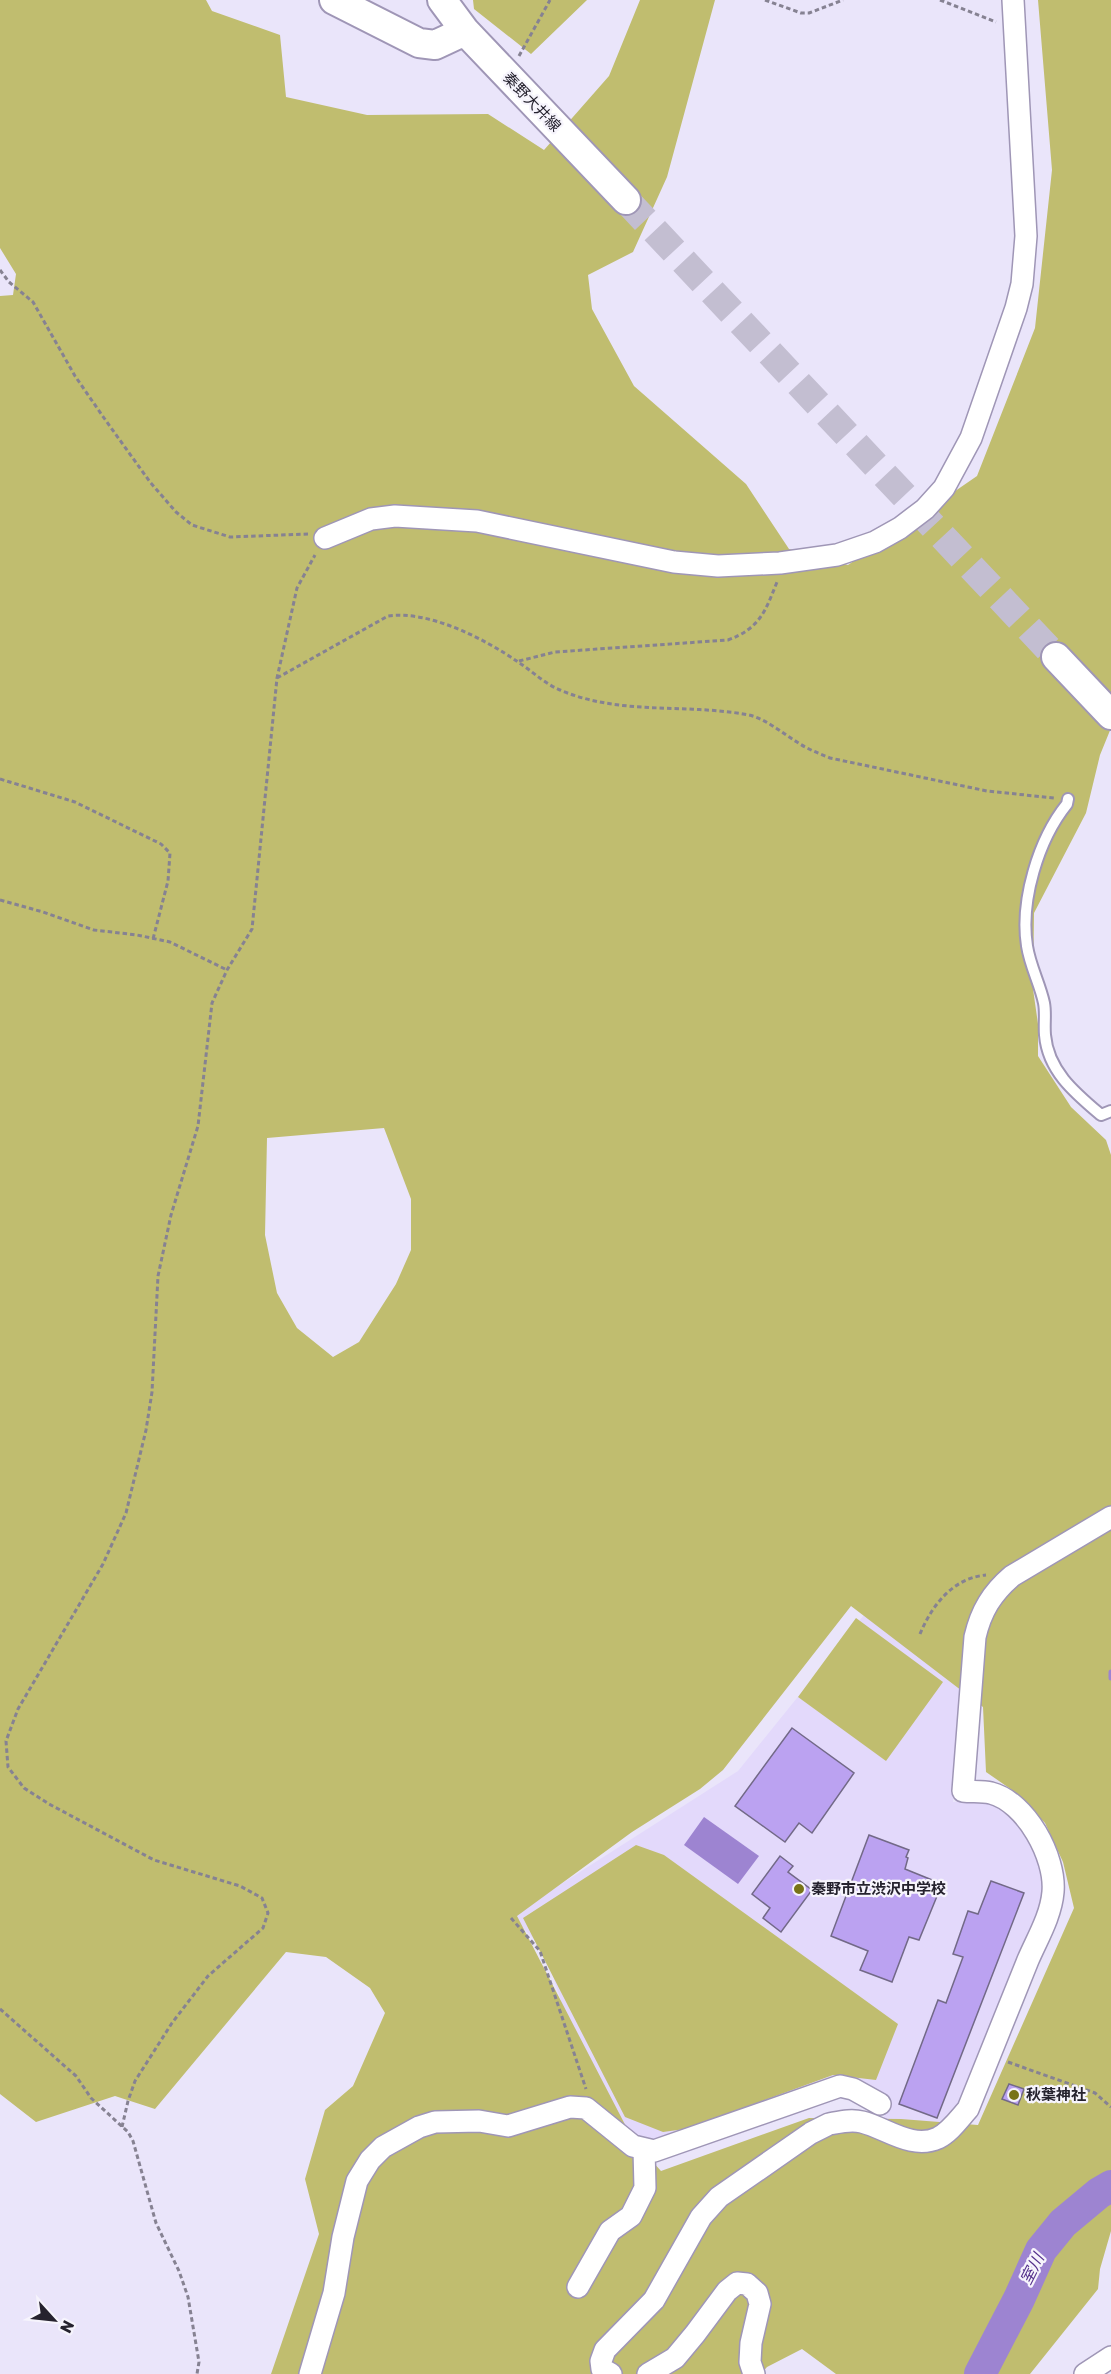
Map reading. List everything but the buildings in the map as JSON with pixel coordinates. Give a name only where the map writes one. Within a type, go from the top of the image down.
[{"type":"main road","points":[[334,0],[419,44],[435,45],[465,31]]},
{"type":"main road","name":"秦野大井線","points":[[442,0],[465,31],[626,200]]},
{"type":"main road","points":[[1056,657],[1111,715]]},
{"type":"street","points":[[325,538],[371,519],[418,518],[477,521],[674,561],[718,566],[780,563],[837,555],[875,542],[900,528],[925,509],[944,488],[971,438],[1016,308],[1022,284],[1026,236],[1013,0]]},
{"type":"street","points":[[611,2374],[602,2369],[601,2361],[605,2350],[654,2300],[701,2217],[719,2196],[793,2145],[830,2124],[845,2121],[870,2125],[919,2142],[937,2138],[952,2128],[968,2109],[1043,1927],[1053,1892],[1050,1868],[1038,1836],[1024,1815],[1009,1802],[991,1793],[963,1791],[975,1637],[979,1619],[988,1602],[1008,1579],[1111,1517]]},
{"type":"street","points":[[310,2374],[334,2293],[343,2237],[357,2181],[370,2160],[383,2147],[419,2127],[435,2122],[478,2121],[508,2126],[570,2107],[586,2108],[633,2146],[654,2151],[840,2086],[883,2097],[870,2125]]},
{"type":"street","points":[[578,2287],[610,2231],[631,2216],[645,2188],[644,2149]]},
{"type":"street","points":[[648,2374],[675,2358],[727,2291],[737,2283],[747,2284],[757,2293],[760,2304],[751,2343],[750,2362],[754,2374]]},
{"type":"street","points":[[1085,2374],[1111,2357]]},
{"type":"lane","points":[[1068,799],[1045,844],[1031,882],[1024,918],[1027,948],[1045,1005],[1047,1050],[1055,1067],[1079,1096],[1101,1115],[1111,1111]]},
{"type":"path","points":[[507,75],[550,0]]},
{"type":"path","points":[[765,0],[801,13],[809,13],[843,0]]},
{"type":"path","points":[[940,0],[1015,29]]},
{"type":"path","points":[[0,270],[9,282],[33,302],[75,376],[150,482],[176,512],[192,525],[230,537],[310,534],[325,538],[297,588],[277,678],[252,929],[227,969],[212,1003],[198,1126],[171,1215],[158,1276],[152,1392],[146,1431],[126,1513],[103,1564],[18,1709],[6,1741],[8,1767],[24,1788],[49,1804],[154,1860],[240,1886],[262,1898],[268,1913],[263,1928],[208,1976],[172,2023],[135,2081],[122,2127]]},
{"type":"path","points":[[518,662],[555,651],[728,640],[746,633],[757,623],[777,581],[780,563]]},
{"type":"path","points":[[277,678],[388,616],[416,615],[488,643],[556,688],[591,700],[623,706],[723,711],[753,716],[812,751],[830,758],[987,791],[1068,799]]},
{"type":"path","points":[[0,779],[75,802],[161,844],[170,853],[168,881],[153,939]]},
{"type":"path","points":[[0,900],[94,930],[170,942],[227,969]]},
{"type":"path","points":[[920,1634],[939,1602],[959,1582],[977,1576],[996,1574],[1008,1579]]},
{"type":"path","points":[[511,1918],[540,1951],[585,2082],[588,2103],[586,2108]]},
{"type":"path","points":[[0,2009],[76,2076],[91,2098],[122,2127],[133,2141],[156,2223],[179,2271],[188,2297],[199,2362],[197,2374]]},
{"type":"path","points":[[990,2055],[1095,2093],[1111,2107]]},
{"type":"shaded area","points":[[0,0],[206,0],[212,11],[280,35],[286,97],[367,115],[488,114],[544,150],[609,76],[640,0],[715,0],[667,177],[633,252],[588,275],[592,309],[634,386],[746,484],[789,549],[848,565],[977,476],[1035,328],[1052,170],[1038,0],[1111,0],[1111,728],[1100,755],[1086,813],[1034,913],[1033,989],[1038,1024],[1038,1056],[1071,1107],[1106,1140],[1111,1155],[1111,2231],[1100,2269],[1098,2289],[1030,2374],[836,2374],[802,2349],[767,2367],[761,2374],[271,2374],[319,2234],[305,2179],[325,2110],[353,2086],[385,2013],[370,1988],[326,1957],[286,1952],[155,2109],[115,2096],[36,2122],[0,2094],[0,296],[13,295],[16,274],[0,248]],"holes":[[[384,1128],[411,1199],[411,1250],[396,1284],[359,1342],[333,1357],[297,1328],[277,1293],[265,1235],[267,1138]],[[851,1606],[983,1707],[986,1772],[1012,1790],[1045,1823],[1063,1862],[1074,1908],[978,2125],[901,2119],[809,2118],[661,2171],[633,2140],[517,1916],[632,1832],[700,1789],[723,1770]]]},
{"type":"shaded area","points":[[473,0],[587,0],[531,54],[474,9]]},
{"type":"shaded area","name":"秦野市立渋沢中学校","points":[[864,1615],[963,1691],[953,1802],[990,1799],[1017,1816],[1044,1872],[1043,1905],[958,2114],[931,2134],[888,2127],[884,2117],[889,2102],[850,2083],[649,2146],[629,2137],[587,2080],[544,1949],[511,1916],[738,1771]]},
{"type":"shaded area","points":[[856,1618],[943,1682],[886,1761],[798,1697]]},
{"type":"shaded area","points":[[704,1817],[759,1856],[738,1884],[684,1845]]},
{"type":"shaded area","points":[[636,1845],[664,1855],[898,2024],[876,2080],[833,2075],[685,2129],[663,2132],[625,2117],[523,1918]]},
{"type":"waterway","points":[[1111,1672],[1111,1678]]},
{"type":"waterway","name":"室川","points":[[980,2374],[1019,2299],[1041,2250],[1063,2223],[1111,2186]]},
{"type":"tunnel","points":[[626,200],[1056,657]]},
{"type":"place","name":"秦野市立渋沢中学校","points":[[799,1889]]},
{"type":"place","name":"秋葉神社","points":[[1014,2095]]}]
